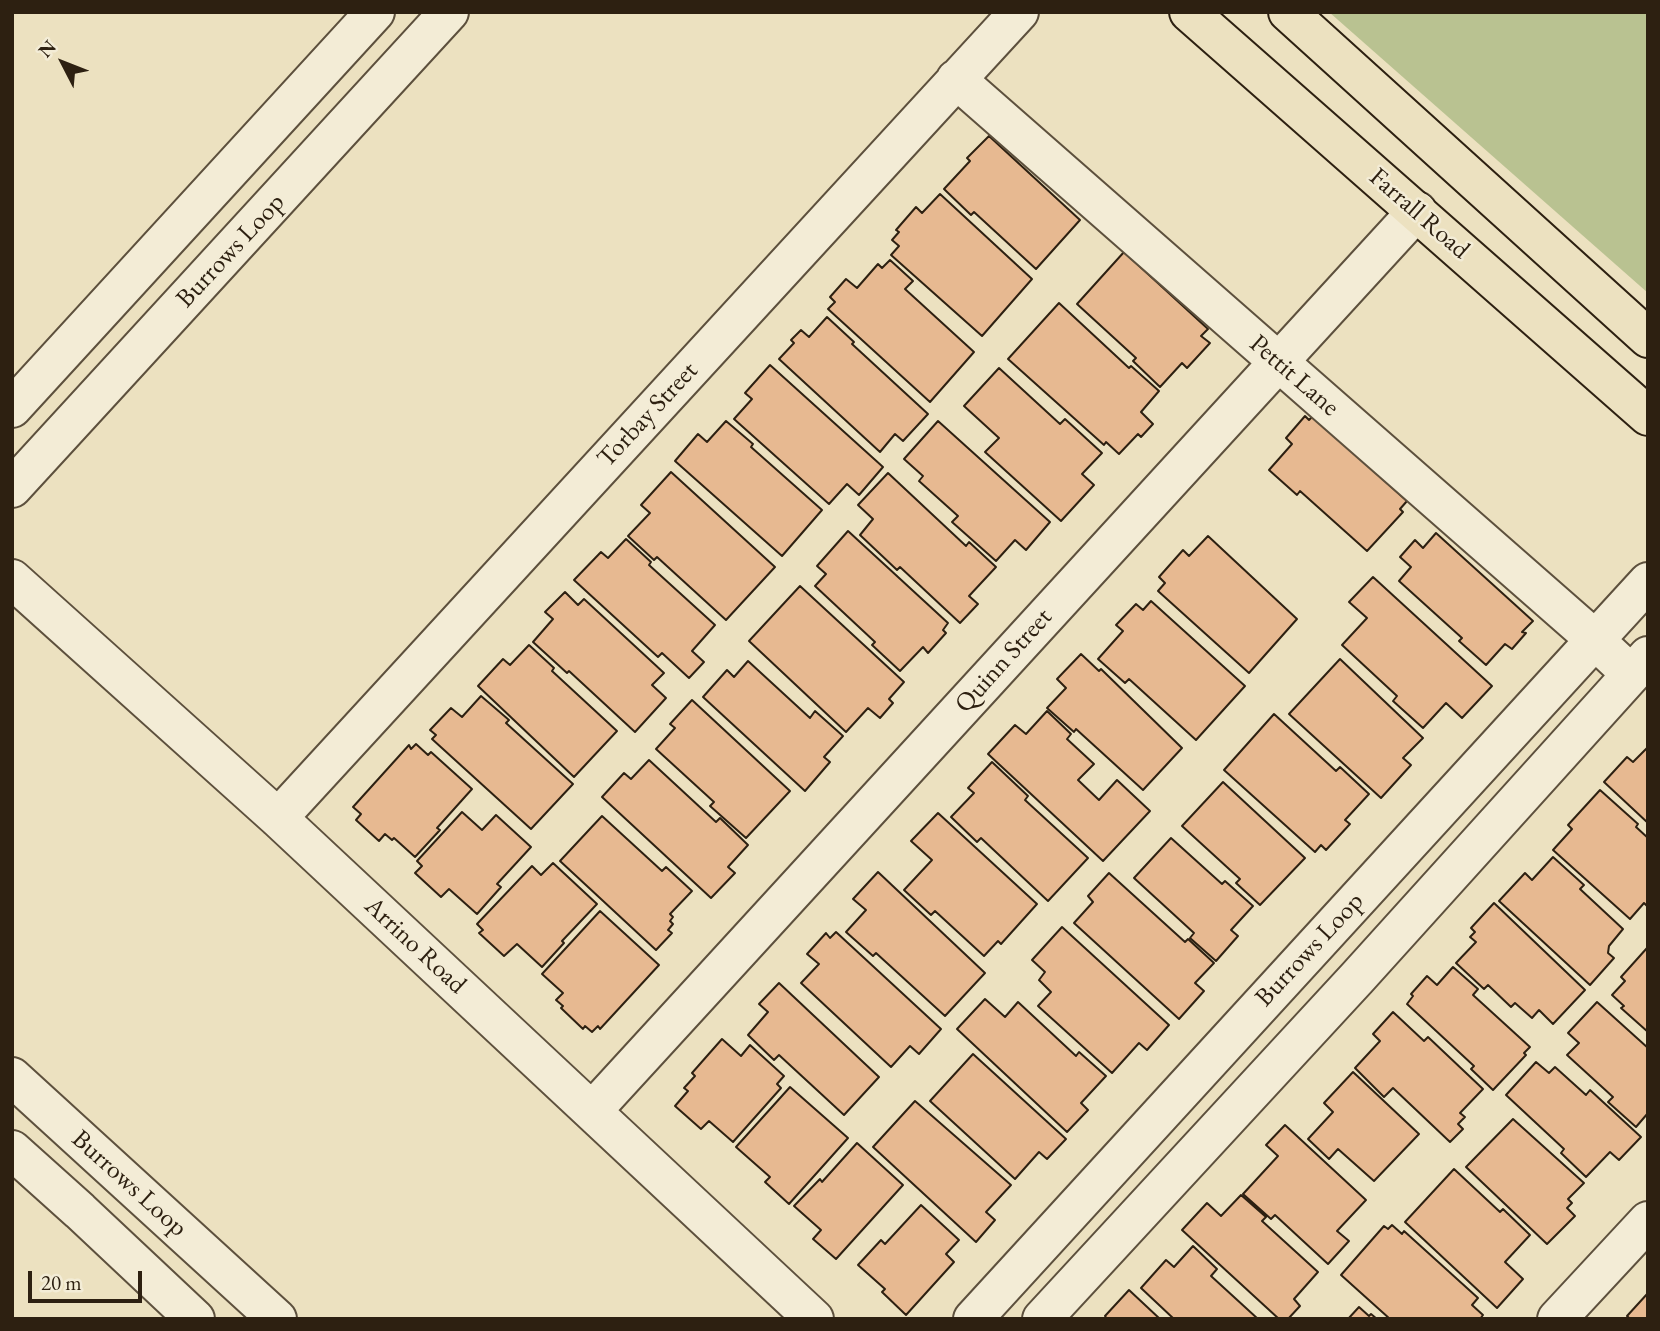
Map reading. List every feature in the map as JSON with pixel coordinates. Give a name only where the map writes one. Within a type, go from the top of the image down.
[{"type":"main road","name":"Farrall Road","points":[[1189,12],[1648,416]]},
{"type":"main road","points":[[1288,12],[1648,338]]},
{"type":"street","name":"Burrows Loop","points":[[12,408],[375,12]]},
{"type":"street","name":"Torbay Street","points":[[278,818],[1019,12]]},
{"type":"street","name":"Burrows Loop","points":[[12,488],[304,173],[434,18]]},
{"type":"street","name":"Pettit Lane","points":[[956,79],[1595,640],[1639,665]]},
{"type":"street","points":[[261,139],[304,173]]},
{"type":"street","name":"Quinn Street","points":[[592,1111],[1417,211]]},
{"type":"street","points":[[126,282],[168,319]]},
{"type":"street","name":"Arrino Road","points":[[12,579],[278,818],[814,1319]]},
{"type":"street","name":"Burrows Loop","points":[[973,1319],[1648,582]]},
{"type":"street","name":"Burrows Loop","points":[[1042,1319],[1357,978],[1639,665]]},
{"type":"street","points":[[1452,796],[1489,831]]},
{"type":"street","points":[[1317,942],[1357,978]]},
{"type":"street","name":"Burrows Loop","points":[[12,1077],[117,1173],[256,1312]]},
{"type":"street","points":[[1185,1088],[1224,1122]]},
{"type":"street","name":"Burrows Loop","points":[[12,1150],[195,1319]]},
{"type":"street","points":[[80,1211],[117,1173]]},
{"type":"street","points":[[1557,1319],[1648,1221]]},
{"type":"street","points":[[1052,1233],[1091,1267]]},
{"type":"green space","points":[[1329,12],[1648,12],[1648,293]]},
{"type":"building","points":[[989,136],[1080,220],[1036,269],[974,212],[971,215],[944,189],[970,161],[967,158]]},
{"type":"building","points":[[940,194],[1032,279],[982,336],[891,255],[899,246],[892,240],[899,232],[896,230],[916,207],[922,213]]},
{"type":"building","points":[[1124,252],[1208,329],[1201,336],[1210,343],[1187,368],[1182,363],[1160,387],[1133,361],[1136,358],[1077,304]]},
{"type":"building","points":[[890,260],[913,281],[905,289],[974,352],[930,402],[828,309],[835,302],[830,297],[846,279],[857,288],[878,264],[882,268]]},
{"type":"building","points":[[1059,303],[1129,368],[1131,366],[1159,391],[1141,412],[1153,424],[1141,437],[1138,434],[1119,454],[1106,442],[1104,445],[1008,359]]},
{"type":"building","points":[[827,317],[854,342],[852,344],[928,414],[903,441],[895,434],[880,452],[779,359],[794,343],[791,340],[801,330],[809,337]]},
{"type":"building","points":[[770,365],[883,467],[859,495],[847,484],[829,504],[734,419],[752,399],[745,393]]},
{"type":"building","points":[[999,368],[1060,424],[1065,419],[1102,453],[1082,474],[1094,485],[1061,521],[985,452],[999,438],[964,406]]},
{"type":"building","points":[[1305,416],[1309,420],[1313,416],[1407,501],[1400,509],[1403,512],[1367,551],[1300,491],[1297,495],[1269,470],[1292,444],[1286,438]]},
{"type":"building","points":[[726,421],[822,510],[782,556],[675,461],[698,434],[707,442]]},
{"type":"building","points":[[938,421],[1050,522],[1026,550],[1015,540],[996,561],[952,522],[958,516],[919,481],[923,476],[904,459]]},
{"type":"building","points":[[671,472],[775,567],[726,620],[657,557],[654,560],[628,536],[650,513],[641,505]]},
{"type":"building","points":[[888,473],[966,546],[969,542],[996,567],[969,596],[978,604],[960,623],[900,567],[897,570],[860,535],[873,519],[858,505]]},
{"type":"building","points":[[848,531],[948,623],[943,630],[946,633],[928,653],[923,647],[900,671],[872,645],[875,642],[815,586],[826,574],[817,566]]},
{"type":"building","points":[[1436,533],[1533,621],[1522,632],[1526,633],[1512,649],[1505,644],[1486,665],[1459,641],[1462,638],[1399,581],[1411,567],[1400,557],[1415,540],[1423,548]]},
{"type":"building","points":[[1208,536],[1297,619],[1249,673],[1158,591],[1165,583],[1159,577],[1183,550],[1189,556]]},
{"type":"building","points":[[626,539],[651,562],[649,565],[715,625],[692,651],[704,662],[689,678],[662,653],[658,657],[574,580],[601,552],[608,558]]},
{"type":"building","points":[[1373,577],[1492,686],[1462,718],[1446,703],[1423,728],[1393,701],[1397,696],[1342,645],[1367,618],[1349,602]]},
{"type":"building","points":[[800,586],[904,682],[889,699],[893,703],[880,718],[868,708],[846,732],[749,641]]},
{"type":"building","points":[[565,592],[578,605],[584,599],[664,673],[652,685],[666,698],[635,732],[533,642],[553,619],[545,612]]},
{"type":"building","points":[[1151,601],[1245,686],[1196,740],[1129,679],[1125,683],[1098,659],[1123,631],[1116,625],[1136,604],[1143,610]]},
{"type":"building","points":[[529,645],[554,668],[552,671],[617,731],[574,777],[478,686],[503,659],[510,665]]},
{"type":"building","points":[[1081,654],[1099,671],[1101,669],[1182,748],[1143,790],[1076,729],[1074,732],[1047,708],[1066,688],[1057,679]]},
{"type":"building","points":[[1340,659],[1423,738],[1403,758],[1411,765],[1381,798],[1289,714]]},
{"type":"building","points":[[748,661],[810,718],[815,711],[843,736],[824,757],[830,762],[805,791],[703,697],[727,670],[734,677]]},
{"type":"building","points":[[481,696],[509,720],[506,723],[573,784],[531,829],[432,739],[436,735],[430,730],[451,708],[462,717]]},
{"type":"building","points":[[692,700],[790,791],[746,838],[710,806],[714,802],[656,749],[675,728],[670,724]]},
{"type":"building","points":[[1047,711],[1071,734],[1067,739],[1094,764],[1078,780],[1099,800],[1117,780],[1150,811],[1103,861],[988,754],[1015,725],[1026,734]]},
{"type":"building","points":[[1274,714],[1336,771],[1340,767],[1369,794],[1345,820],[1350,824],[1326,850],[1321,845],[1315,852],[1224,770]]},
{"type":"building","points":[[416,744],[428,755],[431,752],[472,789],[415,857],[394,838],[392,840],[385,834],[379,841],[356,820],[361,814],[353,807],[409,745],[411,749]]},
{"type":"building","points":[[1648,747],[1648,823],[1604,782],[1627,757],[1633,762]]},
{"type":"building","points":[[649,760],[716,822],[720,818],[748,845],[728,867],[735,873],[711,898],[602,797],[624,773],[631,779]]},
{"type":"building","points":[[992,762],[1028,796],[1025,800],[1088,858],[1048,901],[981,838],[977,842],[951,817],[974,793],[968,788]]},
{"type":"building","points":[[1223,782],[1305,858],[1260,905],[1236,883],[1240,879],[1182,826]]},
{"type":"building","points":[[1600,790],[1638,824],[1636,827],[1648,838],[1648,907],[1644,903],[1630,919],[1553,850],[1572,829],[1568,825]]},
{"type":"building","points":[[462,812],[482,830],[496,815],[531,847],[497,884],[501,887],[477,914],[449,889],[441,897],[415,873],[422,866],[417,861]]},
{"type":"building","points":[[938,813],[1037,904],[1001,944],[998,941],[984,956],[935,911],[931,915],[904,890],[932,860],[911,841]]},
{"type":"building","points":[[602,816],[662,871],[666,867],[692,891],[670,914],[673,924],[668,930],[672,933],[656,950],[560,861]]},
{"type":"building","points":[[1171,838],[1222,884],[1225,881],[1253,906],[1231,930],[1238,936],[1216,961],[1190,938],[1194,933],[1134,878]]},
{"type":"building","points":[[1553,857],[1584,885],[1580,889],[1623,929],[1609,946],[1608,953],[1614,958],[1590,985],[1499,901],[1525,873],[1532,880]]},
{"type":"building","points":[[553,863],[597,904],[542,967],[517,944],[504,956],[479,933],[483,930],[477,924],[532,866],[541,875]]},
{"type":"building","points":[[878,872],[985,973],[945,1016],[876,953],[873,956],[846,932],[866,910],[853,899]]},
{"type":"building","points":[[1109,873],[1185,942],[1188,939],[1214,963],[1195,983],[1204,991],[1179,1019],[1074,923],[1093,902],[1088,896]]},
{"type":"building","points":[[1494,903],[1585,990],[1553,1024],[1539,1010],[1532,1018],[1515,1003],[1511,1007],[1488,985],[1484,989],[1456,963],[1476,942],[1470,937],[1475,932],[1471,928]]},
{"type":"building","points":[[600,911],[659,965],[600,1029],[598,1026],[592,1032],[585,1026],[583,1029],[561,1008],[563,1006],[556,1000],[563,993],[542,974]]},
{"type":"building","points":[[1062,927],[1169,1025],[1147,1050],[1139,1043],[1112,1073],[1038,1006],[1051,992],[1039,980],[1045,972],[1032,960]]},
{"type":"building","points":[[836,932],[941,1029],[919,1054],[910,1046],[891,1067],[801,983],[819,964],[807,954],[826,933],[830,938]]},
{"type":"building","points":[[1647,948],[1648,1032],[1621,1008],[1624,1006],[1612,995],[1625,981],[1621,977]]},
{"type":"building","points":[[1453,967],[1478,989],[1473,995],[1530,1047],[1524,1053],[1526,1055],[1493,1090],[1471,1069],[1474,1066],[1407,1004],[1413,996],[1411,994],[1427,976],[1437,985]]},
{"type":"building","points":[[779,983],[879,1077],[844,1115],[779,1055],[774,1060],[748,1035],[768,1012],[759,1004]]},
{"type":"building","points":[[985,999],[1005,1017],[1018,1002],[1076,1056],[1079,1052],[1106,1076],[1081,1103],[1088,1110],[1067,1132],[957,1029]]},
{"type":"building","points":[[1597,1002],[1648,1048],[1648,1113],[1636,1127],[1608,1102],[1613,1097],[1567,1055],[1579,1043],[1568,1033]]},
{"type":"building","points":[[1393,1012],[1424,1041],[1428,1037],[1483,1089],[1460,1113],[1465,1117],[1458,1124],[1463,1129],[1450,1142],[1393,1088],[1384,1097],[1355,1068],[1380,1041],[1373,1034]]},
{"type":"building","points":[[722,1039],[741,1056],[750,1045],[784,1076],[777,1084],[781,1088],[733,1142],[709,1121],[701,1129],[675,1106],[688,1091],[684,1088],[695,1076],[692,1073]]},
{"type":"building","points":[[973,1054],[1066,1139],[1047,1159],[1039,1152],[1015,1179],[930,1101]]},
{"type":"building","points":[[1536,1062],[1549,1073],[1555,1067],[1586,1095],[1590,1090],[1641,1137],[1619,1160],[1610,1152],[1586,1177],[1561,1153],[1564,1149],[1506,1095]]},
{"type":"building","points":[[1353,1072],[1419,1134],[1374,1181],[1338,1149],[1329,1159],[1308,1139],[1333,1112],[1324,1103]]},
{"type":"building","points":[[790,1087],[848,1138],[789,1204],[765,1182],[770,1177],[736,1147]]},
{"type":"building","points":[[915,1101],[1011,1185],[986,1212],[995,1220],[976,1242],[873,1147]]},
{"type":"building","points":[[1513,1119],[1584,1183],[1568,1199],[1572,1203],[1567,1208],[1575,1216],[1547,1244],[1466,1167]]},
{"type":"building","points":[[1285,1125],[1366,1200],[1337,1231],[1349,1241],[1328,1264],[1275,1215],[1271,1219],[1243,1194],[1278,1156],[1266,1145]]},
{"type":"building","points":[[857,1143],[903,1185],[836,1259],[813,1239],[821,1230],[794,1206],[820,1179],[822,1182]]},
{"type":"building","points":[[1454,1169],[1500,1212],[1503,1209],[1530,1235],[1505,1262],[1523,1279],[1497,1308],[1405,1222]]},
{"type":"building","points":[[1241,1195],[1266,1217],[1262,1221],[1318,1272],[1294,1299],[1300,1306],[1288,1319],[1279,1319],[1182,1230],[1207,1203],[1221,1216]]},
{"type":"building","points":[[921,1205],[959,1240],[946,1254],[954,1262],[906,1315],[882,1292],[885,1289],[858,1265],[881,1240],[885,1244]]},
{"type":"building","points":[[1392,1225],[1402,1234],[1404,1231],[1478,1298],[1472,1305],[1483,1315],[1480,1319],[1390,1319],[1341,1275],[1384,1226],[1388,1229]]},
{"type":"building","points":[[1193,1246],[1217,1269],[1211,1276],[1258,1319],[1174,1319],[1141,1288],[1166,1260],[1174,1267]]},
{"type":"building","points":[[1129,1290],[1160,1319],[1107,1319],[1105,1316]]},
{"type":"building","points":[[1648,1293],[1648,1319],[1630,1319],[1627,1316]]},
{"type":"building","points":[[1359,1307],[1369,1316],[1371,1314],[1377,1319],[1348,1319]]}]
